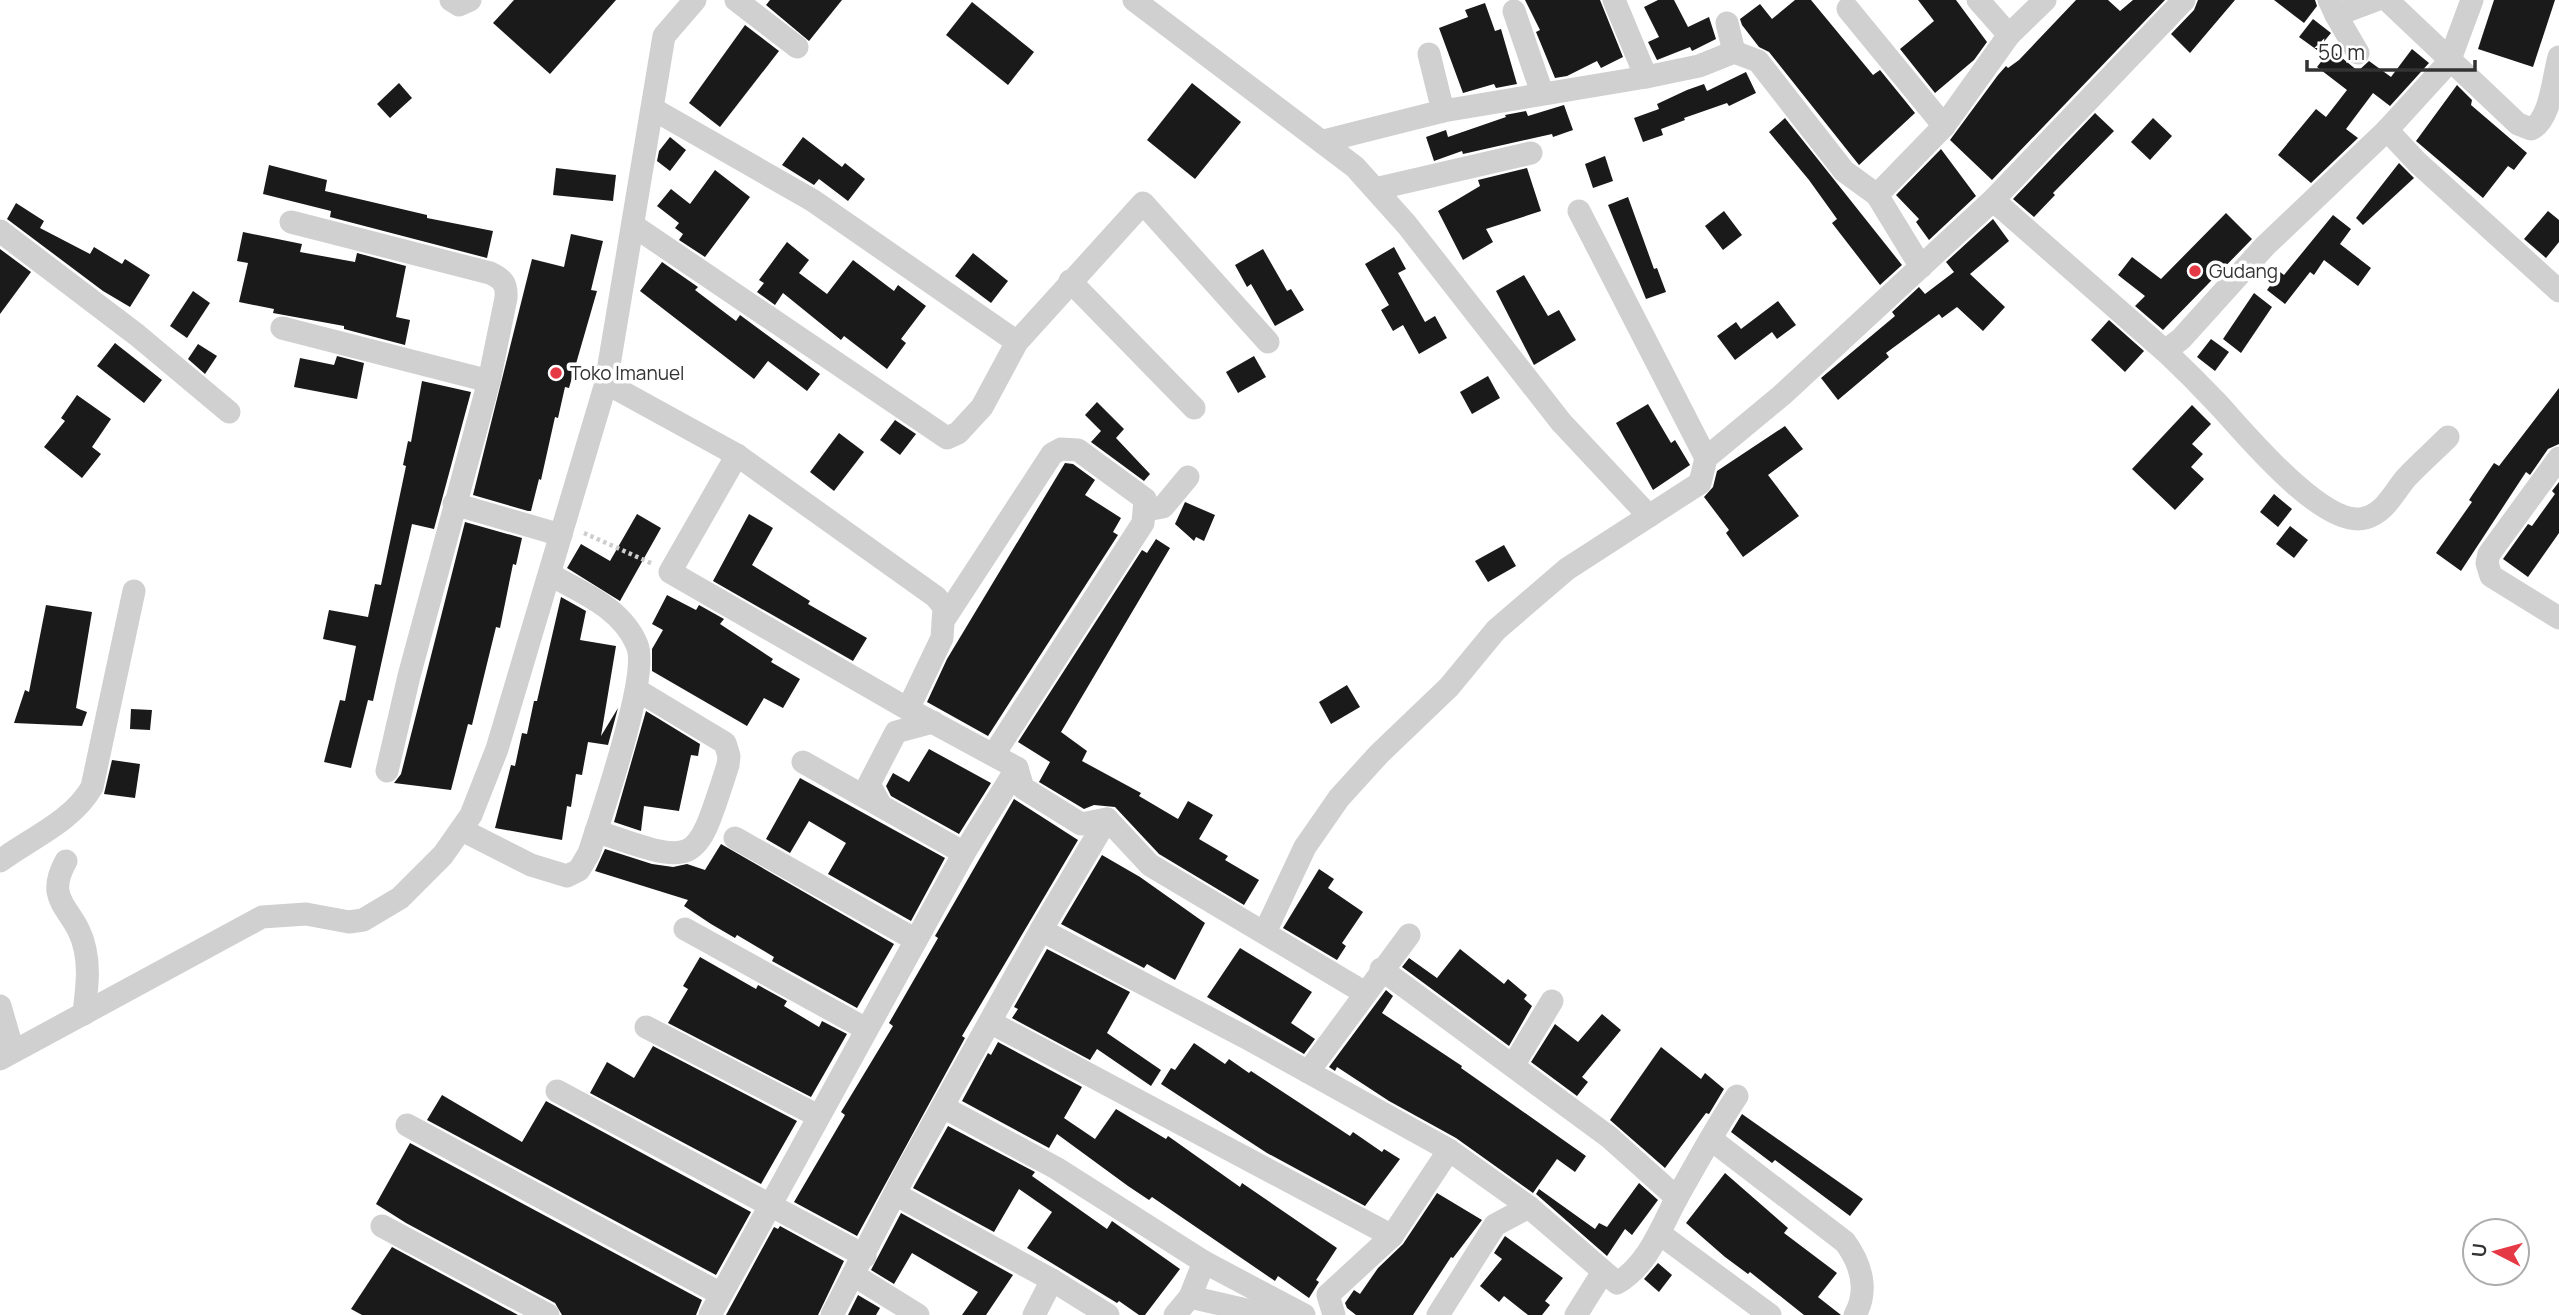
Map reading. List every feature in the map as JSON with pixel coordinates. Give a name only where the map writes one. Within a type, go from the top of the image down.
[{"type":"street","points":[[451,0],[459,5],[470,0]]},
{"type":"street","points":[[0,1006],[7,1055],[262,917],[306,914],[349,922],[363,920],[400,898],[443,855],[462,830],[497,749],[606,383],[664,36],[695,0]]},
{"type":"street","points":[[736,0],[797,47]]},
{"type":"street","points":[[1134,0],[1324,141],[1375,189],[1561,422],[1648,516]]},
{"type":"street","points":[[1614,0],[1647,77]]},
{"type":"street","points":[[1978,0],[2008,34]]},
{"type":"street","points":[[1877,195],[1944,125],[2008,34],[2045,0]]},
{"type":"street","points":[[1265,932],[1305,847],[1339,798],[1379,754],[1449,687],[1496,630],[1567,569],[1700,483],[1706,458],[1782,395],[1993,200],[2184,0]]},
{"type":"street","points":[[2358,53],[2333,8],[2376,0]]},
{"type":"street","points":[[2387,0],[2449,62],[2518,124],[2531,129],[2538,126],[2544,113],[2559,57]]},
{"type":"street","points":[[2165,351],[2181,339],[2264,246],[2387,130],[2449,62],[2472,0]]},
{"type":"street","points":[[1848,9],[1944,125]]},
{"type":"street","points":[[1514,12],[1542,93]]},
{"type":"street","points":[[1727,23],[1734,52]]},
{"type":"street","points":[[1324,141],[1363,129],[1443,111],[1542,93],[1596,88],[1699,66],[1719,55],[1734,52],[1758,61],[1844,171],[1877,195],[1921,267]]},
{"type":"street","points":[[1429,54],[1443,111]]},
{"type":"street","points":[[653,109],[812,200],[1017,342]]},
{"type":"street","points":[[2387,130],[2427,172],[2559,291]]},
{"type":"street","points":[[1375,189],[1531,153]]},
{"type":"street","points":[[1993,200],[2165,351],[2219,405],[2261,454],[2309,494],[2348,517],[2366,518],[2384,507],[2406,478],[2448,437]]},
{"type":"street","points":[[634,226],[947,438],[958,433],[982,407],[1017,342],[1143,203],[1268,342]]},
{"type":"street","points":[[1579,211],[1706,458]]},
{"type":"street","points":[[291,222],[503,279],[506,298],[489,381],[402,702],[387,771]]},
{"type":"street","points":[[3,240],[137,335],[229,412]]},
{"type":"street","points":[[1070,281],[1194,408]]},
{"type":"street","points":[[282,328],[489,381]]},
{"type":"street","points":[[606,383],[737,455],[936,597],[944,607],[942,638],[908,709]]},
{"type":"street","points":[[945,618],[1052,454],[1060,449],[1078,450],[1141,494],[1146,510],[1143,523],[994,754]]},
{"type":"street","points":[[737,455],[670,572],[908,709],[1017,768],[1023,788],[1081,824],[1107,819]]},
{"type":"street","points":[[2559,458],[2489,554],[2487,563],[2491,576],[2559,618]]},
{"type":"street","points":[[1146,510],[1163,507],[1188,477]]},
{"type":"street","points":[[454,504],[563,530]]},
{"type":"street","points":[[462,830],[531,865],[567,876],[579,870],[596,831],[637,691],[640,656],[626,628],[604,605],[551,575]]},
{"type":"street","points":[[0,860],[64,819],[86,798],[92,787],[134,591]]},
{"type":"street","points":[[596,831],[666,853],[690,851],[699,842],[709,823],[728,765],[729,751],[720,739],[637,691]]},
{"type":"street","points":[[881,806],[869,784],[896,732],[933,722]]},
{"type":"street","points":[[803,762],[964,853]]},
{"type":"street","points":[[710,1315],[964,853],[1017,768]]},
{"type":"street","points":[[1107,819],[1150,865],[1365,993]]},
{"type":"street","points":[[832,1315],[860,1266],[895,1194],[1041,930],[1107,819]]},
{"type":"street","points":[[735,838],[916,940]]},
{"type":"street","points":[[66,861],[56,890],[85,946],[88,988],[84,1014]]},
{"type":"street","points":[[685,929],[866,1029]]},
{"type":"street","points":[[1041,930],[1449,1150],[1529,1206],[1617,1283],[1628,1277],[1660,1234],[1677,1198],[1737,1096]]},
{"type":"street","points":[[1308,1072],[1381,969],[1409,935]]},
{"type":"street","points":[[1381,969],[1514,1064],[1609,1137],[1677,1198]]},
{"type":"street","points":[[1514,1064],[1552,1001]]},
{"type":"street","points":[[990,1022],[1392,1236]]},
{"type":"street","points":[[646,1027],[818,1116]]},
{"type":"street","points":[[557,1091],[769,1205],[860,1266],[918,1315]]},
{"type":"street","points":[[943,1107],[1056,1168],[1204,1262],[1304,1315]]},
{"type":"street","points":[[407,1125],[721,1294]]},
{"type":"street","points":[[1712,1140],[1845,1242],[1857,1259],[1862,1279],[1860,1306],[1855,1315]]},
{"type":"street","points":[[1334,1315],[1328,1295],[1392,1236],[1449,1150]]},
{"type":"street","points":[[895,1194],[1052,1280],[1108,1315]]},
{"type":"street","points":[[1438,1315],[1495,1225],[1529,1206]]},
{"type":"street","points":[[382,1226],[548,1315]]},
{"type":"street","points":[[1660,1234],[1770,1315]]},
{"type":"street","points":[[1175,1315],[1190,1297],[1204,1262]]},
{"type":"street","points":[[1576,1315],[1603,1272]]},
{"type":"street","points":[[1034,1315],[1052,1280]]},
{"type":"street","points":[[1190,1297],[1268,1315]]},
{"type":"path","points":[[563,530],[670,572]]},
{"type":"building","points":[[514,0],[616,0],[550,74],[493,23]]},
{"type":"building","points":[[770,0],[842,0],[809,41],[766,5]]},
{"type":"building","points":[[1525,0],[1600,0],[1623,57],[1601,68],[1597,61],[1567,76],[1555,78],[1536,32],[1540,30]]},
{"type":"building","points":[[1658,0],[1674,0],[1688,27],[1709,17],[1716,39],[1692,51],[1690,47],[1657,60],[1648,42],[1659,37],[1644,7]]},
{"type":"building","points":[[1795,0],[1811,0],[1873,75],[1880,70],[1915,113],[1859,165],[1769,52],[1759,47],[1742,25],[1740,19],[1760,4],[1772,19]]},
{"type":"building","points":[[1918,0],[1956,0],[1987,42],[1974,60],[1935,93],[1900,49],[1934,21]]},
{"type":"building","points":[[2076,0],[2108,0],[2120,11],[2133,0],[2165,0],[1992,180],[1950,140],[2006,66],[2008,68],[2019,60]]},
{"type":"building","points":[[2198,0],[2235,0],[2190,53],[2171,34],[2194,10]]},
{"type":"building","points":[[2274,0],[2315,0],[2317,6],[2304,23]]},
{"type":"building","points":[[2494,0],[2555,0],[2533,67],[2478,49]]},
{"type":"building","points":[[972,2],[1034,52],[1008,85],[946,35]]},
{"type":"building","points":[[1485,3],[1495,31],[1501,29],[1517,84],[1496,88],[1494,84],[1463,93],[1439,28],[1468,17],[1465,10]]},
{"type":"building","points":[[2313,19],[2331,33],[2317,50],[2299,37]]},
{"type":"building","points":[[745,25],[779,51],[720,127],[689,103]]},
{"type":"building","points":[[2331,49],[2358,71],[2369,61],[2391,77],[2412,49],[2429,63],[2390,106],[2373,93],[2346,129],[2358,138],[2311,183],[2278,155],[2316,109],[2326,117],[2347,90],[2317,67]]},
{"type":"building","points":[[1746,72],[1756,93],[1729,106],[1727,103],[1684,118],[1685,120],[1661,129],[1663,135],[1643,142],[1634,118],[1659,109],[1657,104],[1687,90],[1704,84],[1707,91]]},
{"type":"building","points":[[399,83],[412,98],[390,118],[377,104]]},
{"type":"building","points":[[1192,83],[1241,122],[1195,179],[1147,140]]},
{"type":"building","points":[[2457,85],[2472,100],[2471,105],[2527,153],[2514,170],[2508,166],[2483,198],[2416,141]]},
{"type":"building","points":[[1564,105],[1573,130],[1553,137],[1552,134],[1463,154],[1462,151],[1434,161],[1426,137],[1446,130],[1448,137],[1506,117],[1505,115],[1526,111],[1528,116]]},
{"type":"building","points":[[2095,113],[2114,131],[2053,193],[2055,195],[2034,217],[2013,199]]},
{"type":"building","points":[[1785,118],[1902,265],[1880,285],[1832,223],[1837,219],[1809,180],[1769,132]]},
{"type":"building","points":[[2153,118],[2172,136],[2150,160],[2131,142]]},
{"type":"building","points":[[670,137],[686,150],[670,171],[657,161],[659,151]]},
{"type":"building","points":[[803,137],[842,167],[845,163],[865,179],[848,201],[819,179],[814,185],[782,165]]},
{"type":"building","points":[[1941,149],[1976,196],[1929,240],[1916,222],[1919,219],[1896,195]]},
{"type":"building","points":[[1605,156],[1613,181],[1593,188],[1585,164]]},
{"type":"building","points":[[2399,163],[2414,178],[2363,225],[2356,218]]},
{"type":"building","points":[[269,165],[327,180],[325,191],[427,215],[427,218],[493,231],[487,258],[330,217],[331,211],[263,194]]},
{"type":"building","points":[[556,168],[616,175],[613,201],[553,195]]},
{"type":"building","points":[[1527,168],[1541,211],[1486,229],[1493,242],[1463,260],[1438,211],[1480,186],[1478,180]]},
{"type":"building","points":[[715,170],[750,197],[705,257],[679,240],[683,234],[675,228],[679,223],[657,206],[671,189],[690,204]]},
{"type":"building","points":[[1628,197],[1654,269],[1657,268],[1666,292],[1646,299],[1608,205]]},
{"type":"building","points":[[16,203],[44,221],[40,228],[90,254],[94,247],[122,264],[125,259],[150,275],[130,307],[103,291],[7,219]]},
{"type":"building","points":[[1724,211],[1742,235],[1723,250],[1705,226]]},
{"type":"building","points":[[2548,211],[2559,220],[2559,242],[2546,258],[2524,239]]},
{"type":"building","name":"Gudang","points":[[2226,213],[2252,239],[2163,330],[2135,306],[2145,296],[2118,275],[2132,257],[2161,279]]},
{"type":"building","points":[[2333,215],[2351,229],[2340,244],[2371,268],[2358,286],[2324,260],[2314,275],[2310,272],[2285,304],[2267,290],[2280,272],[2284,275]]},
{"type":"building","points":[[1993,219],[2009,241],[1970,274],[2005,307],[1983,331],[1957,307],[1942,318],[1939,314],[1886,353],[1889,357],[1838,400],[1821,378],[1895,316],[1892,312],[1919,287],[1925,294],[1954,272],[1946,262]]},
{"type":"building","points":[[243,232],[302,244],[300,252],[355,262],[357,253],[406,266],[396,317],[410,320],[405,345],[344,329],[344,326],[273,313],[274,309],[239,302],[248,263],[237,261]]},
{"type":"building","points":[[571,234],[603,241],[591,290],[597,291],[569,388],[565,387],[558,418],[555,417],[541,480],[539,479],[531,511],[528,511],[473,495],[532,259],[564,267]]},
{"type":"building","points":[[787,242],[809,260],[799,273],[827,294],[853,260],[894,291],[898,285],[926,306],[901,339],[906,343],[887,369],[844,336],[841,340],[783,293],[775,305],[757,292],[764,283],[759,280]]},
{"type":"building","points":[[1394,247],[1406,269],[1398,273],[1425,322],[1435,316],[1447,338],[1419,354],[1403,325],[1393,331],[1381,310],[1389,305],[1365,264]]},
{"type":"building","points":[[0,249],[31,272],[0,314]]},
{"type":"building","points":[[1263,249],[1287,291],[1291,289],[1304,310],[1275,326],[1251,284],[1247,287],[1235,265]]},
{"type":"building","points":[[973,253],[1008,281],[991,303],[955,276]]},
{"type":"building","points":[[662,262],[698,287],[695,290],[736,321],[740,315],[820,374],[807,391],[768,361],[754,379],[640,291]]},
{"type":"building","points":[[1524,275],[1548,316],[1559,310],[1576,340],[1534,365],[1496,291]]},
{"type":"building","points":[[193,291],[210,303],[187,338],[170,326]]},
{"type":"building","points":[[2254,293],[2272,307],[2241,353],[2223,339]]},
{"type":"building","points":[[1778,301],[1796,325],[1777,339],[1772,332],[1735,360],[1717,336],[1736,322],[1741,329]]},
{"type":"building","points":[[2109,320],[2144,351],[2125,372],[2091,340]]},
{"type":"building","points":[[2211,339],[2229,352],[2215,371],[2197,357]]},
{"type":"building","points":[[115,343],[162,380],[144,403],[97,366]]},
{"type":"building","points":[[198,344],[217,356],[205,374],[188,359]]},
{"type":"building","points":[[337,356],[364,363],[357,399],[294,387],[300,358],[334,365]]},
{"type":"building","points":[[1254,356],[1266,377],[1238,393],[1226,372]]},
{"type":"building","points":[[1488,376],[1500,398],[1472,414],[1460,392]]},
{"type":"building","points":[[422,381],[471,392],[434,529],[412,524],[373,701],[368,700],[351,768],[324,762],[340,700],[345,701],[356,646],[323,639],[329,610],[368,617],[375,584],[381,585]]},
{"type":"building","points":[[2559,388],[2559,444],[2548,449],[2530,475],[2526,472],[2461,571],[2436,553],[2472,502],[2469,500],[2494,463],[2499,466]]},
{"type":"building","points":[[77,395],[111,419],[92,447],[101,454],[82,478],[44,447],[65,421],[61,418]]},
{"type":"building","points":[[1097,402],[1124,429],[1116,438],[1150,474],[1144,481],[1091,442],[1101,431],[1085,415]]},
{"type":"building","points":[[1648,404],[1671,443],[1675,440],[1690,465],[1653,490],[1616,423]]},
{"type":"building","points":[[2192,405],[2211,424],[2192,444],[2203,454],[2191,467],[2204,479],[2175,510],[2132,469]]},
{"type":"building","points":[[895,420],[916,434],[900,455],[880,440]]},
{"type":"building","points":[[1785,426],[1803,449],[1768,475],[1799,516],[1743,557],[1726,533],[1729,530],[1704,497],[1713,487],[1717,471]]},
{"type":"building","points":[[839,433],[864,452],[834,491],[810,472]]},
{"type":"building","points":[[1065,463],[1073,464],[1095,480],[1085,495],[1121,518],[1113,532],[1118,535],[988,736],[927,702],[947,659]]},
{"type":"building","points":[[2559,482],[2559,533],[2528,577],[2503,559],[2528,524],[2532,526],[2555,494],[2552,491]]},
{"type":"building","points":[[2274,494],[2292,509],[2278,527],[2260,512]]},
{"type":"building","points":[[1185,502],[1215,515],[1204,541],[1196,537],[1194,541],[1175,524]]},
{"type":"building","points":[[637,514],[661,528],[620,601],[567,568],[581,544],[610,561]]},
{"type":"building","points":[[749,514],[773,528],[752,565],[810,601],[808,604],[867,638],[853,661],[713,581]]},
{"type":"building","points":[[465,522],[522,538],[516,565],[513,564],[500,628],[496,627],[472,725],[468,724],[451,790],[394,783],[401,774]]},
{"type":"building","points":[[2290,526],[2308,540],[2294,558],[2276,544]]},
{"type":"building","points":[[1156,539],[1170,548],[1061,732],[1087,751],[1082,761],[1141,793],[1139,796],[1178,819],[1188,801],[1213,815],[1199,839],[1228,856],[1225,860],[1259,880],[1244,905],[1159,854],[1115,807],[1094,805],[1084,809],[1039,782],[1050,762],[1018,742],[1142,550],[1147,553]]},
{"type":"building","points":[[1504,545],[1516,566],[1488,582],[1475,561]]},
{"type":"building","points":[[667,595],[696,610],[699,605],[724,619],[720,624],[773,659],[771,662],[800,679],[783,708],[764,698],[747,726],[652,671],[652,649],[663,630],[652,624]]},
{"type":"building","points":[[561,597],[586,611],[580,640],[616,646],[601,736],[618,708],[608,745],[588,742],[582,775],[576,774],[571,807],[567,806],[562,840],[495,828],[511,765],[515,766],[522,733],[527,734],[534,701],[537,701]]},
{"type":"building","points":[[46,605],[92,612],[76,708],[87,712],[82,726],[14,723],[25,690],[29,692]]},
{"type":"building","points":[[1347,685],[1360,707],[1331,724],[1319,702]]},
{"type":"building","points":[[131,709],[152,710],[150,730],[130,729]]},
{"type":"building","points":[[646,711],[700,744],[698,756],[691,755],[679,811],[644,806],[641,831],[614,822]]},
{"type":"building","points":[[929,749],[991,783],[959,834],[891,796],[886,786],[893,773],[909,782]]},
{"type":"building","points":[[112,760],[140,764],[135,798],[104,794]]},
{"type":"building","points":[[800,778],[945,858],[911,921],[828,874],[846,843],[809,821],[790,853],[766,839]]},
{"type":"building","points":[[1014,799],[1078,840],[962,1036],[965,1038],[857,1236],[794,1202],[845,1115],[841,1112],[893,1026],[889,1023],[938,938],[935,936]]},
{"type":"building","points":[[721,844],[894,944],[857,1008],[772,961],[774,957],[737,935],[735,938],[711,924],[684,906],[688,900],[595,871],[605,849],[652,864],[673,867],[687,864],[705,870]]},
{"type":"building","points":[[1102,855],[1140,877],[1205,923],[1175,980],[1147,964],[1144,968],[1061,924]]},
{"type":"building","points":[[1319,869],[1334,879],[1328,888],[1363,912],[1342,943],[1346,946],[1337,960],[1283,928]]},
{"type":"building","points":[[1240,948],[1312,992],[1291,1023],[1315,1039],[1304,1054],[1207,997]]},
{"type":"building","points":[[1047,949],[1130,992],[1107,1033],[1161,1070],[1151,1086],[1097,1049],[1090,1060],[1012,1018],[1018,1009],[1014,1007]]},
{"type":"building","points":[[1460,949],[1504,984],[1508,979],[1527,995],[1524,999],[1532,1006],[1509,1046],[1402,967],[1409,958],[1437,978]]},
{"type":"building","points":[[700,957],[756,989],[758,985],[787,1001],[784,1006],[819,1027],[822,1021],[847,1034],[811,1097],[668,1023],[688,989],[683,986]]},
{"type":"building","points":[[1386,990],[1393,996],[1382,1013],[1462,1066],[1461,1068],[1586,1156],[1575,1172],[1557,1159],[1533,1193],[1456,1138],[1389,1101],[1337,1067],[1335,1071],[1329,1067]]},
{"type":"building","points":[[1602,1014],[1621,1030],[1582,1077],[1588,1082],[1577,1096],[1531,1062],[1555,1024],[1578,1042]]},
{"type":"building","points":[[998,1042],[1082,1087],[1064,1118],[1095,1139],[1116,1109],[1166,1139],[1168,1136],[1240,1187],[1242,1183],[1337,1248],[1316,1280],[1319,1282],[1309,1298],[1278,1276],[1275,1281],[1152,1197],[1149,1200],[1057,1134],[1049,1148],[962,1101],[988,1053],[991,1055]]},
{"type":"building","points":[[1194,1043],[1225,1064],[1229,1059],[1249,1073],[1251,1071],[1350,1136],[1353,1132],[1382,1152],[1384,1149],[1400,1159],[1365,1206],[1267,1153],[1161,1084],[1171,1068],[1175,1070]]},
{"type":"building","points":[[653,1046],[797,1121],[761,1184],[590,1093],[607,1062],[634,1078]]},
{"type":"building","points":[[1661,1047],[1701,1079],[1705,1073],[1724,1089],[1709,1114],[1706,1113],[1665,1168],[1610,1120]]},
{"type":"building","points":[[442,1095],[522,1142],[546,1101],[751,1212],[716,1275],[427,1120]]},
{"type":"building","points":[[1742,1114],[1863,1199],[1850,1216],[1775,1160],[1772,1163],[1731,1132]]},
{"type":"building","points":[[948,1126],[1035,1172],[1032,1176],[1107,1229],[1112,1221],[1180,1269],[1145,1315],[1139,1315],[1119,1301],[1117,1303],[1027,1248],[1052,1212],[1019,1189],[994,1232],[913,1188]]},
{"type":"building","points":[[410,1143],[702,1300],[696,1315],[562,1315],[555,1303],[406,1223],[376,1204]]},
{"type":"building","points":[[1725,1173],[1788,1228],[1784,1233],[1837,1273],[1818,1297],[1841,1315],[1804,1315],[1750,1272],[1748,1274],[1725,1257],[1686,1223]]},
{"type":"building","points":[[1639,1183],[1658,1200],[1632,1235],[1625,1229],[1607,1256],[1536,1194],[1539,1189],[1595,1229],[1599,1223],[1607,1227]]},
{"type":"building","points":[[1437,1193],[1482,1220],[1453,1258],[1451,1257],[1413,1315],[1356,1315],[1345,1303],[1354,1290],[1360,1294],[1378,1268],[1403,1244]]},
{"type":"building","points":[[901,1213],[1013,1275],[986,1315],[962,1315],[978,1292],[912,1253],[894,1284],[871,1270]]},
{"type":"building","points":[[780,1226],[844,1261],[818,1315],[726,1315],[774,1227],[778,1229]]},
{"type":"building","points":[[1505,1236],[1563,1278],[1545,1301],[1550,1305],[1542,1315],[1528,1315],[1504,1296],[1499,1302],[1480,1286],[1502,1259],[1494,1253]]},
{"type":"building","points":[[392,1247],[518,1315],[362,1315],[351,1309]]},
{"type":"building","points":[[1658,1263],[1672,1275],[1659,1292],[1644,1279]]},
{"type":"building","points":[[858,1295],[880,1308],[876,1315],[848,1315]]},
{"type":"place","name":"Gudang","points":[[2195,271]]},
{"type":"place","name":"Toko Imanuel","points":[[556,373]]}]
